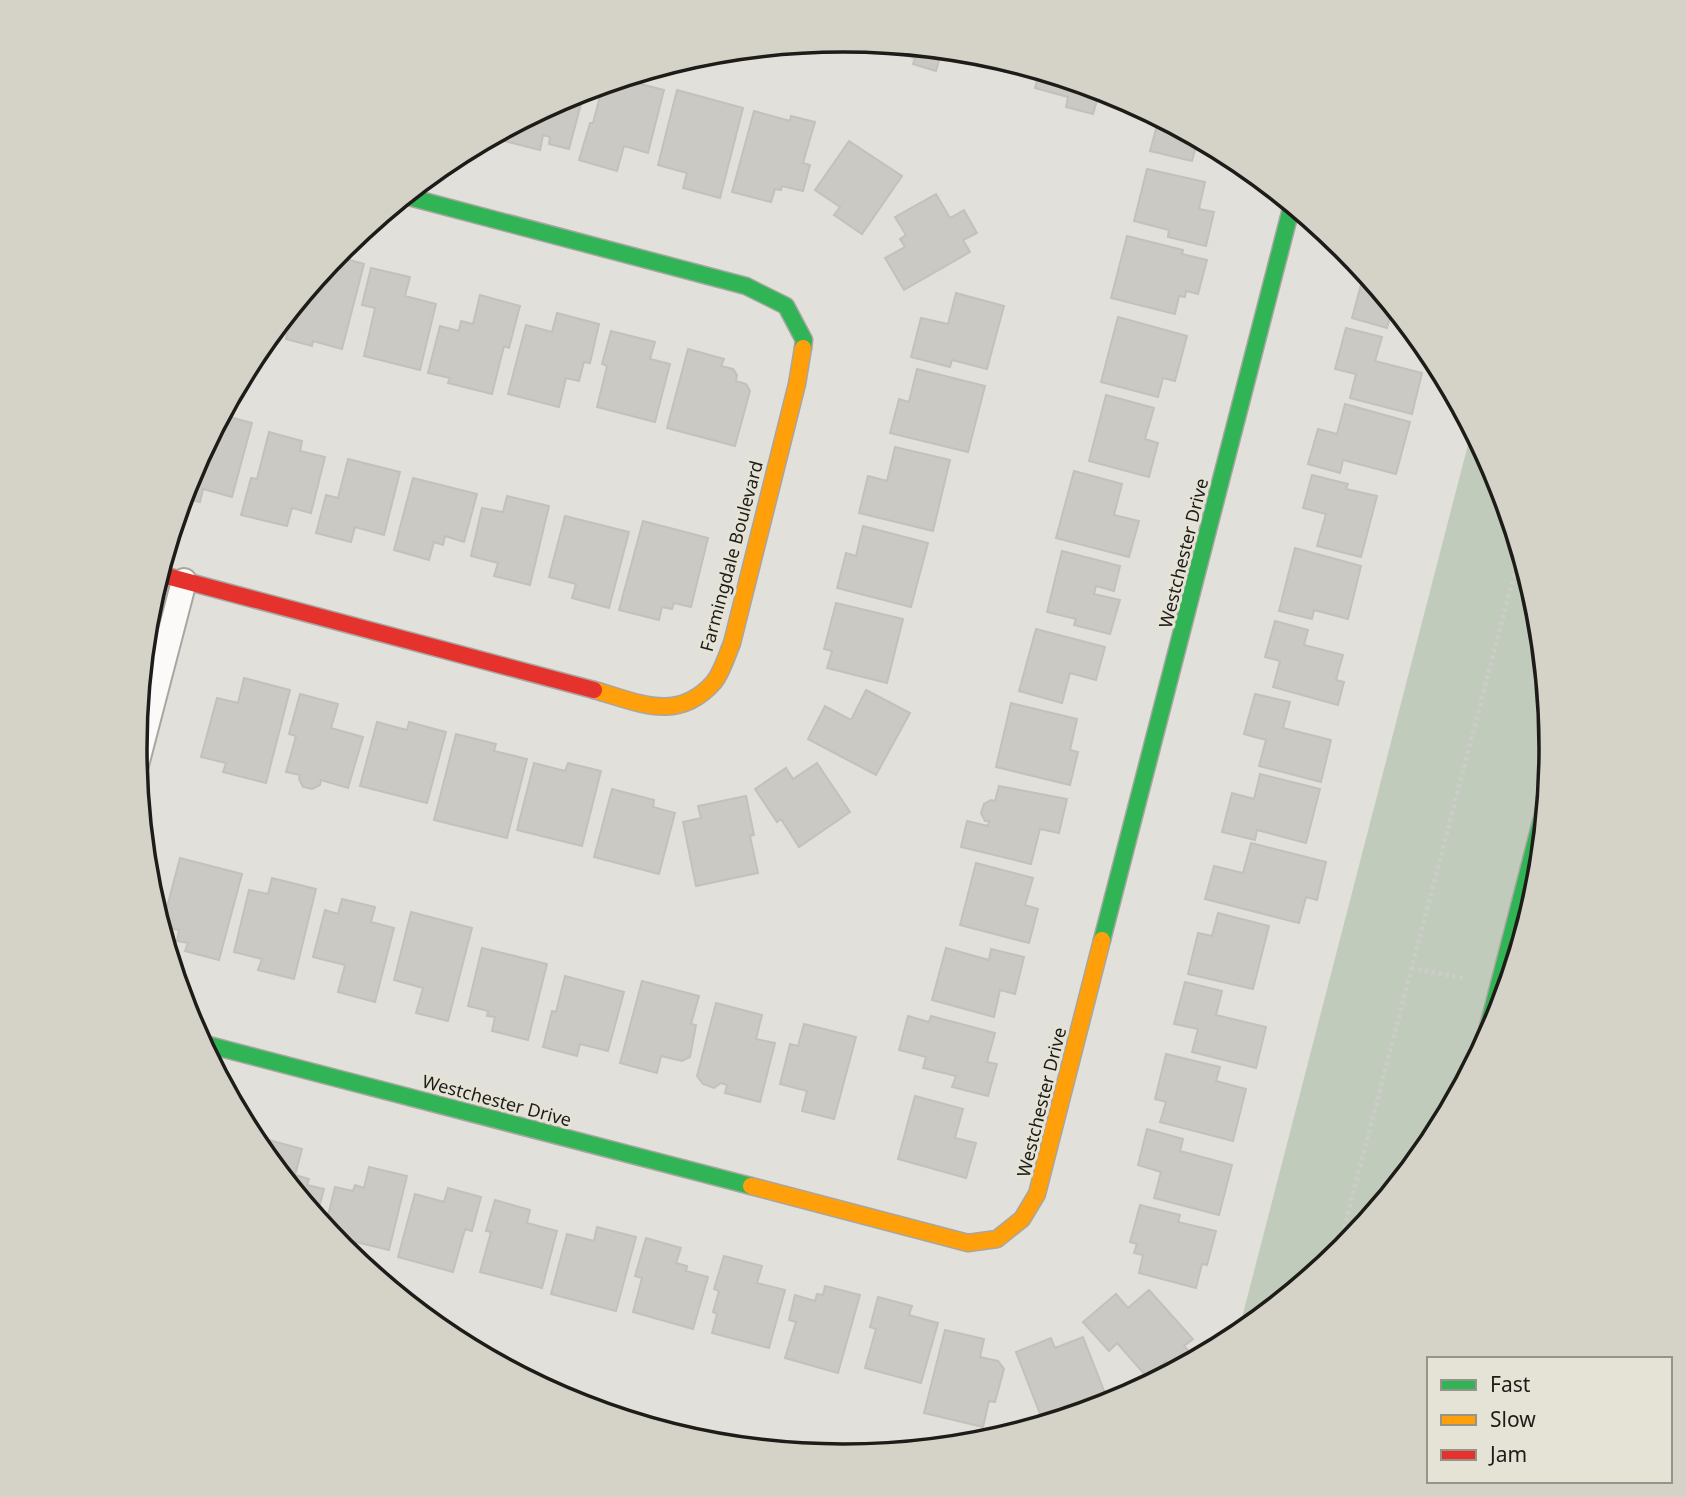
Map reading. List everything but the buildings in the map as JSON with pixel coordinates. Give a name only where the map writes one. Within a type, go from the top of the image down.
[{"type":"street","name":"Farmingdale Boulevard","points":[[169,577],[662,708],[689,703],[715,681],[732,643],[797,384],[804,340],[786,306],[746,286],[416,199]]},
{"type":"street","name":"Westchester Drive","points":[[215,1047],[968,1243],[997,1239],[1022,1219],[1037,1194],[1290,215]]},
{"type":"street","points":[[148,720],[184,581]]},
{"type":"street","points":[[1504,965],[1528,874]]},
{"type":"path","points":[[1343,1232],[1515,570]]},
{"type":"path","points":[[1411,968],[1497,985]]},
{"type":"green space","points":[[1468,444],[1486,482],[1515,568],[1526,613],[1538,703],[1538,794],[1526,883],[1515,930],[1486,1015],[1446,1097],[1422,1135],[1395,1172],[1335,1241],[1302,1272],[1242,1319]]},
{"type":"traffic: fast","points":[[416,199],[746,286],[786,306],[804,340],[803,348]]},
{"type":"traffic: fast","points":[[1102,940],[1290,215]]},
{"type":"traffic: fast","points":[[1503,970],[1528,873]]},
{"type":"traffic: fast","points":[[215,1047],[751,1186]]},
{"type":"traffic: slow","points":[[594,690],[642,704],[671,706],[686,703],[700,695],[717,678],[732,643],[797,384],[803,348]]},
{"type":"traffic: slow","points":[[751,1186],[968,1243],[997,1239],[1022,1219],[1037,1194],[1102,940]]},
{"type":"traffic: jam","points":[[169,577],[594,690]]}]
